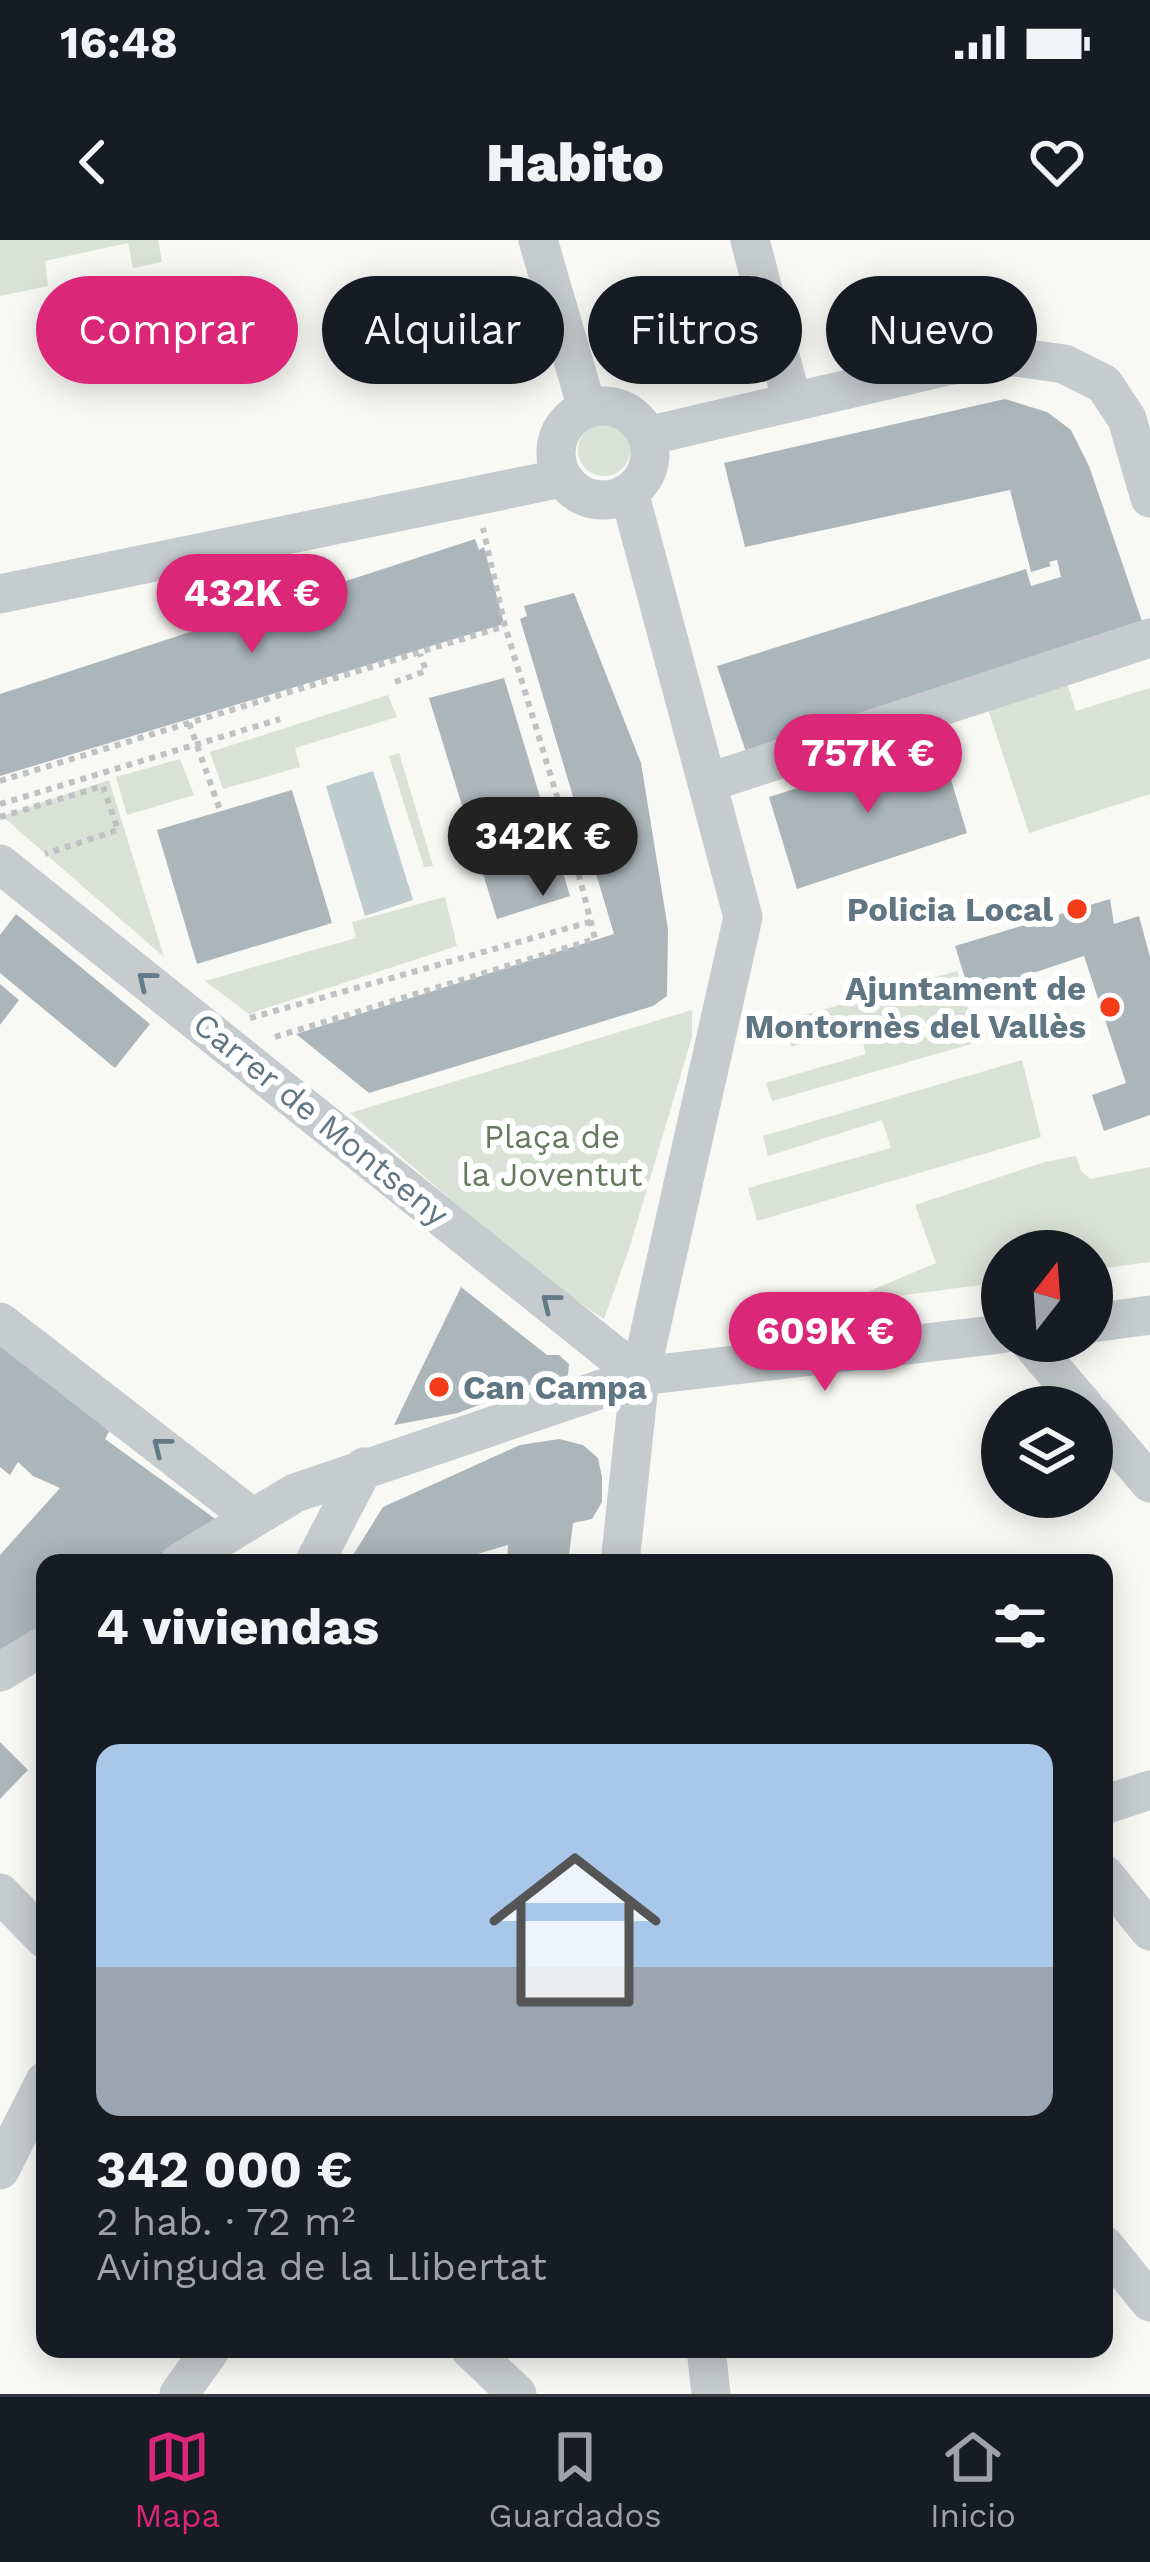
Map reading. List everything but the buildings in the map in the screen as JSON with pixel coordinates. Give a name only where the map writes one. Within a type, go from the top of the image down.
[{"type":"street","points":[[538,240],[587,408]]},
{"type":"street","points":[[750,240],[792,402]]},
{"type":"street","points":[[647,436],[947,366],[1015,357],[1064,364],[1104,384],[1127,419],[1150,498]]},
{"type":"street","points":[[616,407],[639,423],[647,436],[648,467],[628,492],[611,499],[592,499],[562,478],[555,458],[558,436],[569,419],[587,408],[616,407]]},
{"type":"street","points":[[0,594],[562,478]]},
{"type":"street","points":[[621,1554],[640,1376],[743,917],[628,492]]},
{"type":"street","points":[[706,783],[1150,638]]},
{"type":"street","name":"Carrer de Montseny","points":[[2,866],[640,1376]]},
{"type":"street","points":[[1113,1320],[1150,1315]]},
{"type":"street","points":[[0,1322],[254,1518]]},
{"type":"street","points":[[194,1554],[295,1493],[640,1376],[981,1336]]},
{"type":"street","points":[[1047,1362],[1067,1386]]},
{"type":"street","points":[[1113,1440],[1150,1483]]},
{"type":"street","points":[[319,1554],[364,1468]]},
{"type":"street","points":[[0,1672],[36,1650]]},
{"type":"street","points":[[1113,1801],[1150,1790]]},
{"type":"street","points":[[1113,1885],[1150,1931]]},
{"type":"street","points":[[0,1894],[36,1930]]},
{"type":"street","points":[[0,2170],[36,2099]]},
{"type":"street","points":[[1113,2256],[1150,2302]]},
{"type":"street","points":[[179,2394],[205,2358]]},
{"type":"street","points":[[479,2358],[517,2394]]},
{"type":"street","points":[[707,2358],[712,2394]]},
{"type":"path","points":[[564,354],[571,352]]},
{"type":"path","points":[[324,1020],[595,939],[506,626],[475,496]]},
{"type":"path","points":[[0,781],[506,626]]},
{"type":"path","points":[[395,682],[426,671],[419,653]]},
{"type":"path","points":[[0,804],[280,718]]},
{"type":"path","points":[[189,723],[220,810]]},
{"type":"path","points":[[0,817],[103,786],[118,830],[2,866]]},
{"type":"path","points":[[208,1030],[592,921]]},
{"type":"path","points":[[478,953],[484,972]]},
{"type":"green space","points":[[0,240],[158,240],[162,262],[133,268],[128,243],[45,261],[47,276],[36,276],[36,288],[0,296]]},
{"type":"green space","points":[[604,424],[622,432],[630,450],[622,468],[604,476],[586,468],[578,450],[586,432]]},
{"type":"green space","points":[[1067,684],[1076,711],[1150,688],[1150,794],[1029,833],[988,709]]},
{"type":"green space","points":[[388,695],[397,717],[295,748],[300,767],[223,789],[210,752]]},
{"type":"green space","points":[[399,753],[433,866],[424,867],[389,756]]},
{"type":"green space","points":[[180,759],[194,795],[127,815],[116,777]]},
{"type":"green space","points":[[109,780],[164,957],[2,816]]},
{"type":"green space","points":[[445,897],[457,946],[249,1014],[205,981],[356,938],[352,922]]},
{"type":"green space","points":[[957,971],[978,1042],[772,1101],[766,1083],[866,1054],[859,1027],[791,1047],[784,1021]]},
{"type":"green space","name":"Plaça de la Joventut","points":[[692,1010],[692,1037],[604,1319],[544,1279],[350,1113]]},
{"type":"green space","points":[[1022,1060],[1041,1137],[757,1221],[748,1188],[891,1148],[882,1120],[768,1156],[763,1136]]},
{"type":"green space","points":[[1076,1156],[1090,1179],[1150,1167],[1150,1262],[1113,1267],[1113,1230],[981,1230],[981,1285],[839,1304],[936,1263],[915,1205]]},
{"type":"shaded area","points":[[373,771],[413,900],[365,916],[326,786]]},
{"type":"place","name":"Policia Local","points":[[1077,909]]},
{"type":"place","name":"Ajuntament de Montornès del Vallès","points":[[1110,1007]]},
{"type":"place","name":"Can Campa","points":[[439,1387]]}]
